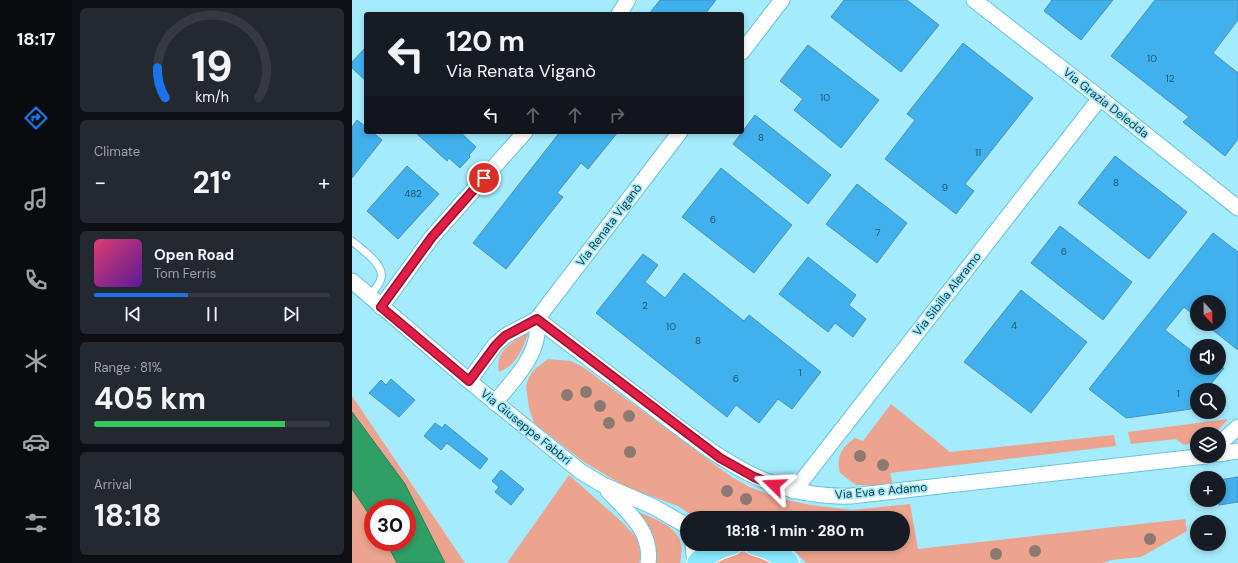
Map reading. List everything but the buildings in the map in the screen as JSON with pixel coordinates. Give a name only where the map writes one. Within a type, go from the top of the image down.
[{"type":"main road","points":[[697,563],[714,551]]},
{"type":"main road","points":[[774,551],[778,553],[788,563]]},
{"type":"street","points":[[620,12],[628,0]]},
{"type":"street","points":[[744,49],[782,0]]},
{"type":"street","name":"Via Grazia Deledda","points":[[974,0],[1238,208]]},
{"type":"street","name":"Via Sibilla Aleramo","points":[[794,491],[1100,98]]},
{"type":"street","points":[[381,307],[432,237],[523,134]]},
{"type":"street","name":"Via Renata Viganò","points":[[469,381],[496,345],[505,336],[537,319],[678,134]]},
{"type":"street","name":"Via Giuseppe Fabbri","points":[[352,282],[495,403],[564,459],[603,485],[654,507],[680,522]]},
{"type":"street","points":[[495,403],[528,361],[532,353],[537,334],[537,319]]},
{"type":"street","name":"Via Eva e Adamo","points":[[537,319],[720,458],[754,477],[794,491],[823,496],[851,496],[1190,458]]},
{"type":"street","points":[[1226,438],[1238,427]]},
{"type":"street","points":[[1226,453],[1238,451]]},
{"type":"street","points":[[603,485],[644,532],[648,545],[648,563]]},
{"type":"street","points":[[694,551],[697,563]]},
{"type":"lane","points":[[352,241],[378,264],[382,275],[381,280],[369,296]]},
{"type":"shaded area","points":[[529,332],[515,361],[499,372],[499,358],[502,352],[517,339]]},
{"type":"shaded area","points":[[548,359],[571,361],[583,367],[733,478],[752,488],[781,499],[811,505],[852,510],[910,504],[918,549],[1185,519],[1187,531],[1141,557],[1111,560],[1103,563],[806,563],[795,551],[910,551],[910,511],[686,511],[678,506],[626,487],[584,462],[534,423],[529,408],[526,386],[529,377],[535,369]]},
{"type":"shaded area","points":[[352,396],[465,563],[352,563]]},
{"type":"shaded area","points":[[891,404],[950,452],[1114,435],[1116,446],[890,473],[893,485],[856,485],[840,473],[839,457],[846,445],[855,438],[863,441]]},
{"type":"shaded area","points":[[352,412],[405,484],[413,499],[364,499],[364,507],[352,489]]},
{"type":"shaded area","points":[[1228,419],[1221,427],[1190,427],[1190,443],[1184,445],[1176,439],[1131,444],[1128,432]]},
{"type":"shaded area","points":[[569,475],[622,522],[636,537],[641,553],[639,563],[507,563]]},
{"type":"shaded area","points":[[416,506],[445,563],[397,563],[391,551],[416,551]]},
{"type":"shaded area","points":[[634,510],[662,522],[676,534],[680,542],[680,551],[682,551],[680,563],[655,563]]},
{"type":"shaded area","points":[[732,553],[750,553],[774,563],[712,563]]},
{"type":"route","points":[[484,178],[432,237],[381,307],[469,381],[496,345],[505,336],[537,319],[720,458],[754,477],[774,485]]}]
